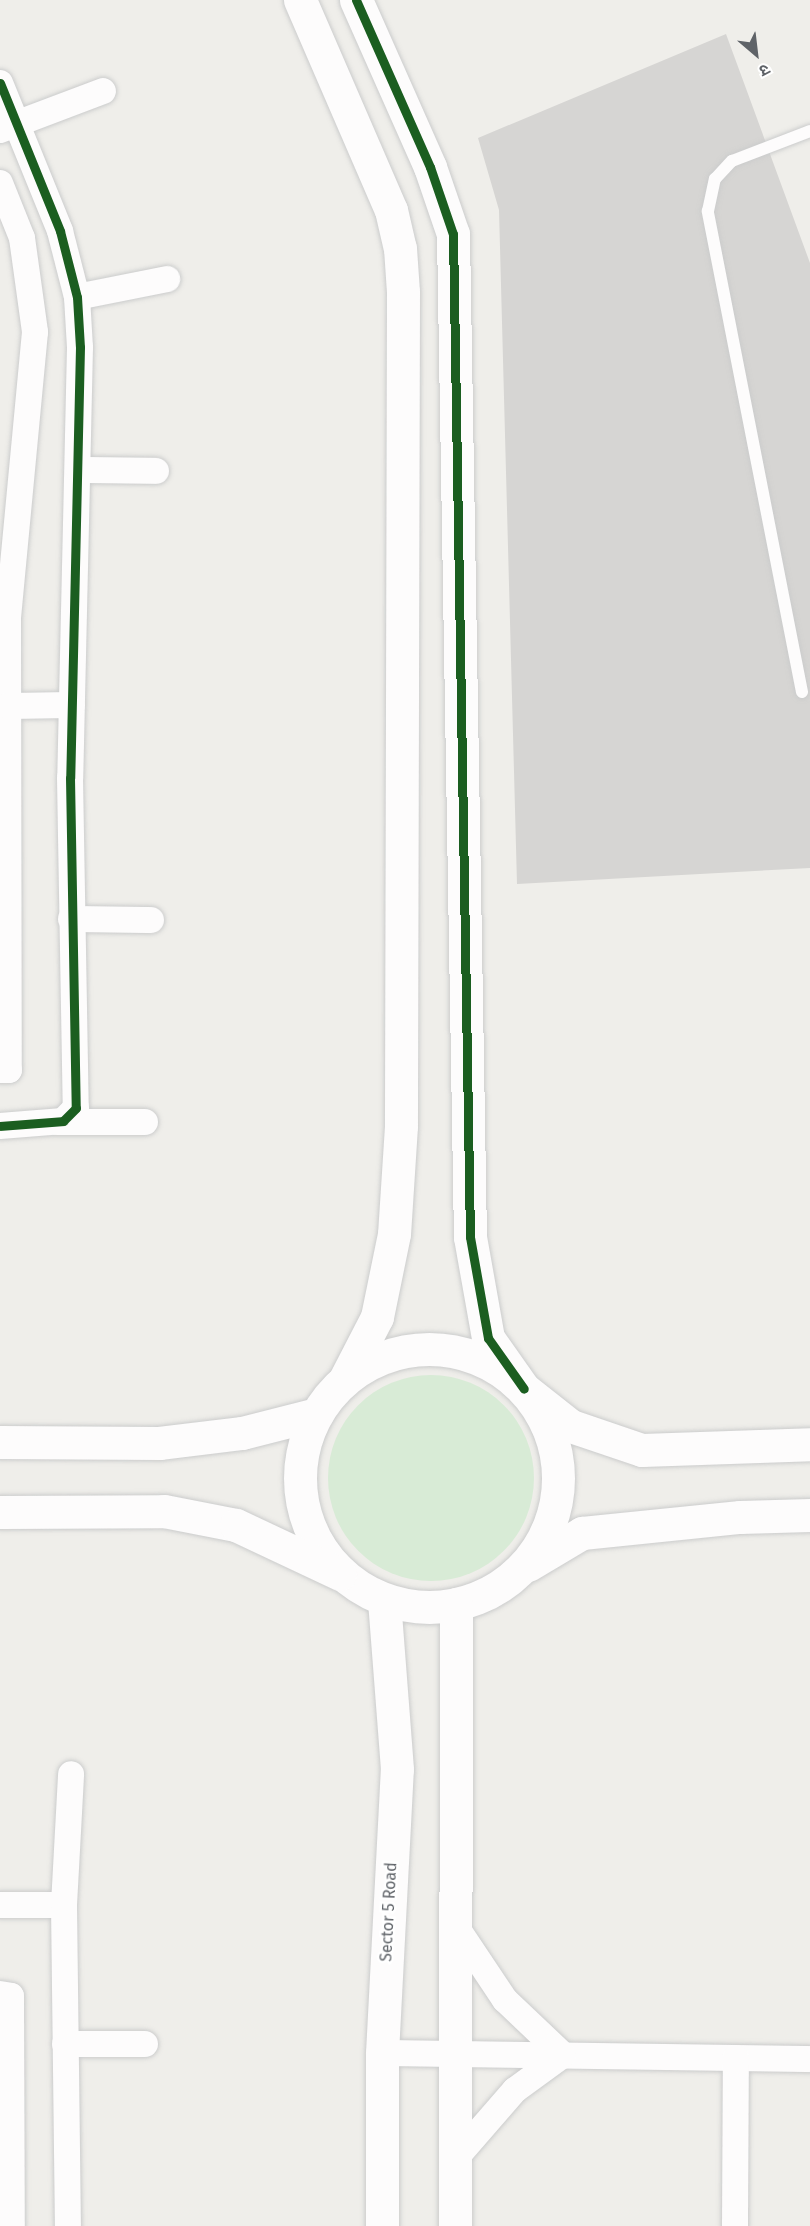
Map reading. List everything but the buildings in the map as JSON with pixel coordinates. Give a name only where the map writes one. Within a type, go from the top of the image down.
[{"type":"street","points":[[300,0],[391,210],[400,248],[403,292],[401,1126],[394,1234],[377,1317],[345,1379],[317,1414],[302,1451],[300,1496],[315,1540],[344,1576]]},
{"type":"street","points":[[356,0],[430,167],[453,234],[470,1237],[488,1338],[546,1422],[554,1442],[558,1492],[545,1535],[518,1571]]},
{"type":"street","points":[[0,83],[9,126],[60,231],[77,297],[79,470],[72,705],[71,919],[76,1108],[69,1118],[57,1122]]},
{"type":"street","points":[[9,126],[104,90]]},
{"type":"street","points":[[0,183],[22,238],[35,332],[8,619],[9,1070],[0,1070]]},
{"type":"street","points":[[77,297],[167,279]]},
{"type":"street","points":[[79,470],[156,471]]},
{"type":"street","points":[[8,706],[72,705]]},
{"type":"street","points":[[71,919],[151,920]]},
{"type":"street","points":[[0,1126],[57,1122],[145,1122]]},
{"type":"street","points":[[345,1379],[383,1357],[427,1348],[464,1353],[488,1362],[571,1426],[642,1450],[810,1444]]},
{"type":"street","points":[[0,1442],[159,1443],[242,1433],[317,1414]]},
{"type":"street","points":[[0,1512],[164,1511],[236,1525],[344,1576],[384,1599],[408,1605],[456,1604],[502,1585],[518,1571],[582,1533],[740,1517],[810,1515]]},
{"type":"street","name":"Sector 5 Road","points":[[382,2226],[382,2053],[397,1769],[384,1599]]},
{"type":"street","points":[[455,2226],[453,1922],[456,1604]]},
{"type":"street","points":[[68,2226],[64,1905],[71,1774]]},
{"type":"street","points":[[0,1905],[64,1905]]},
{"type":"street","points":[[453,1922],[505,2000],[563,2055]]},
{"type":"street","points":[[0,1995],[11,1996],[12,2226]]},
{"type":"street","points":[[65,2044],[145,2044]]},
{"type":"street","points":[[382,2053],[810,2059]]},
{"type":"street","points":[[455,2159],[515,2090],[563,2055]]},
{"type":"street","points":[[735,2226],[736,2058]]},
{"type":"lane","points":[[802,692],[708,211],[715,179],[732,160],[810,131]]},
{"type":"green space","points":[[431,1375],[451,1377],[470,1383],[504,1405],[526,1439],[532,1458],[534,1478],[532,1498],[526,1517],[504,1551],[470,1573],[451,1579],[431,1581],[411,1579],[392,1573],[358,1551],[336,1517],[330,1498],[328,1478],[330,1458],[336,1439],[358,1405],[392,1383],[411,1377]]},
{"type":"cycle path","points":[[356,0],[430,167],[453,234],[470,1237],[488,1338],[524,1389]]},
{"type":"cycle path","points":[[0,83],[60,231],[77,297],[80,347],[70,778],[76,1108],[63,1121],[0,1126]]}]
